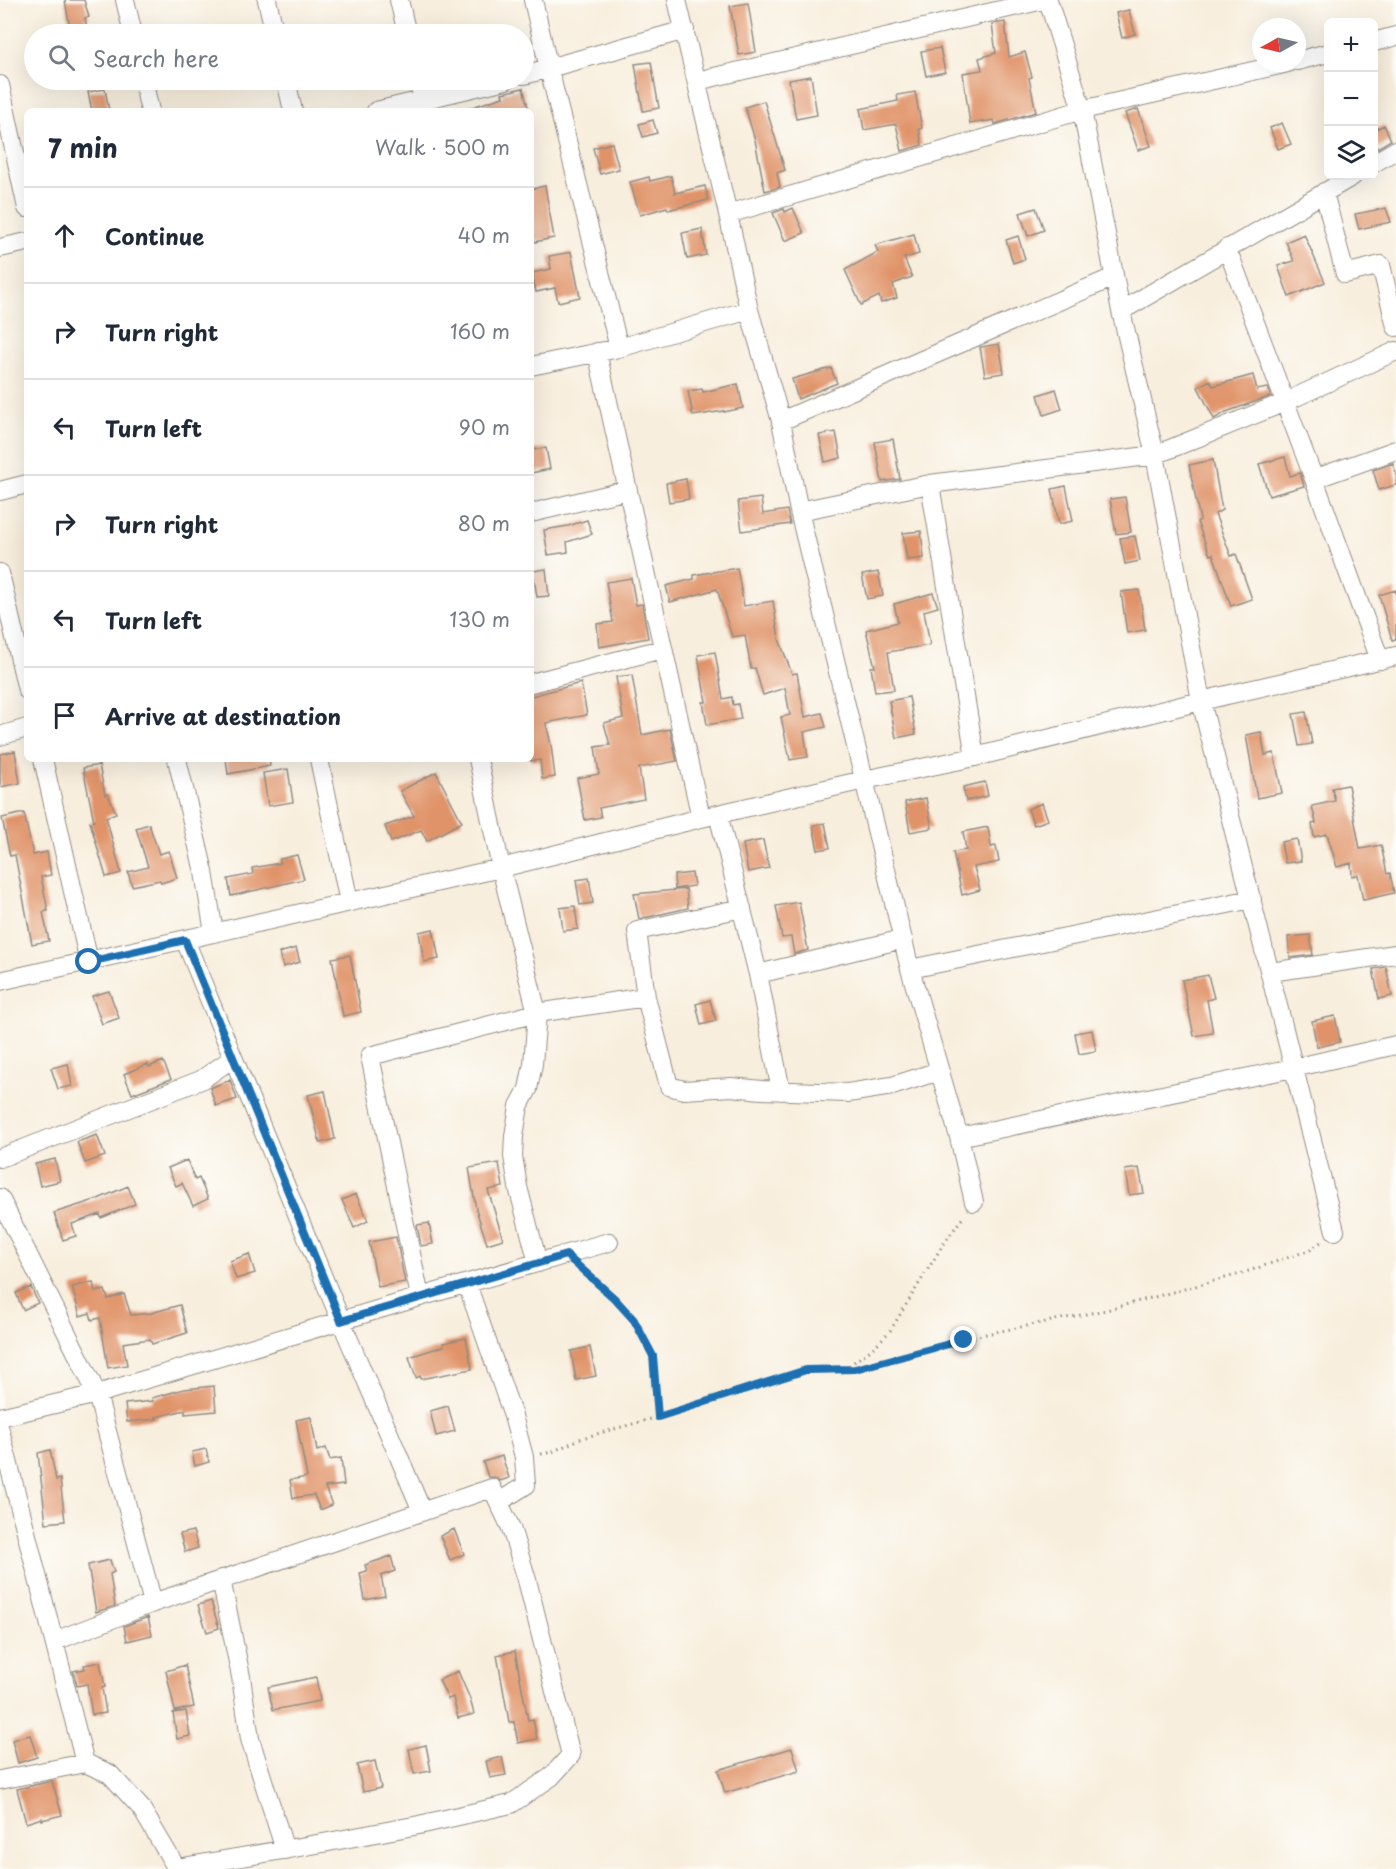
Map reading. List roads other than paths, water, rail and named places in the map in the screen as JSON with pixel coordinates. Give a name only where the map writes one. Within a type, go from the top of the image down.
[{"type":"street","points":[[125,0],[131,24]]},
{"type":"street","points":[[267,0],[273,24]]},
{"type":"street","points":[[399,0],[405,24]]},
{"type":"street","points":[[533,0],[619,348]]},
{"type":"street","points":[[677,0],[686,30],[749,310],[781,421],[799,511],[910,969],[959,1137],[974,1202]]},
{"type":"street","points":[[697,81],[1042,0]]},
{"type":"street","points":[[1048,0],[1082,110],[1120,310],[1155,455],[1201,701],[1335,1231]]},
{"type":"street","points":[[534,73],[686,30]]},
{"type":"street","points":[[1378,41],[1396,36]]},
{"type":"street","points":[[1306,59],[1324,54]]},
{"type":"street","points":[[728,214],[1082,110],[1252,71]]},
{"type":"street","points":[[0,85],[24,194]]},
{"type":"street","points":[[145,90],[149,108]]},
{"type":"street","points":[[288,90],[292,108]]},
{"type":"street","points":[[420,90],[424,105]]},
{"type":"street","points":[[400,108],[424,105],[473,90]]},
{"type":"street","points":[[1378,161],[1396,150]]},
{"type":"street","points":[[1120,310],[1346,180]]},
{"type":"street","points":[[1324,192],[1345,274],[1381,265],[1396,327]]},
{"type":"street","points":[[0,248],[24,243]]},
{"type":"street","points":[[0,981],[501,868],[710,816],[975,757],[1388,658],[1314,479],[1227,248]]},
{"type":"street","points":[[781,421],[1114,277]]},
{"type":"street","points":[[534,365],[619,348],[749,310]]},
{"type":"street","points":[[799,511],[930,484],[1155,455],[1285,402],[1396,351]]},
{"type":"street","points":[[597,352],[662,649],[710,816],[742,908],[758,974],[781,1091]]},
{"type":"street","points":[[1314,479],[1396,450]]},
{"type":"street","points":[[930,484],[975,757]]},
{"type":"street","points":[[0,491],[24,485]]},
{"type":"street","points":[[534,512],[628,490]]},
{"type":"street","points":[[0,573],[24,677]]},
{"type":"street","points":[[534,682],[662,649]]},
{"type":"street","points":[[0,736],[24,729]]},
{"type":"street","points":[[44,762],[89,962]]},
{"type":"street","points":[[178,762],[204,872],[214,933]]},
{"type":"street","points":[[320,762],[350,902]]},
{"type":"street","points":[[479,762],[501,868],[537,1013],[533,1064],[528,1089],[519,1106],[513,1156],[518,1187],[538,1263]]},
{"type":"street","points":[[910,969],[1252,899]]},
{"type":"street","points":[[742,908],[637,931],[646,997],[669,1086],[684,1090],[731,1087],[848,1093],[892,1086],[939,1071]]},
{"type":"street","points":[[758,974],[903,939]]},
{"type":"street","points":[[185,940],[341,1321],[422,1511]]},
{"type":"street","points":[[1269,972],[1396,954]]},
{"type":"street","points":[[420,1297],[370,1056],[537,1013],[646,997]]},
{"type":"street","points":[[959,1137],[1396,1045]]},
{"type":"street","points":[[0,1158],[201,1080],[233,1058]]},
{"type":"street","points":[[0,1198],[97,1394],[153,1603]]},
{"type":"street","points":[[0,1417],[97,1394],[609,1242]]},
{"type":"street","points":[[467,1284],[513,1416],[524,1457],[526,1485],[499,1502]]},
{"type":"street","points":[[0,1430],[85,1763]]},
{"type":"street","points":[[0,1780],[85,1763],[110,1774],[141,1808],[177,1869],[420,1825],[511,1804],[551,1777],[571,1755],[527,1580],[511,1528],[492,1488],[153,1603],[55,1641]]},
{"type":"street","points":[[221,1580],[241,1677],[250,1739],[285,1850]]}]
